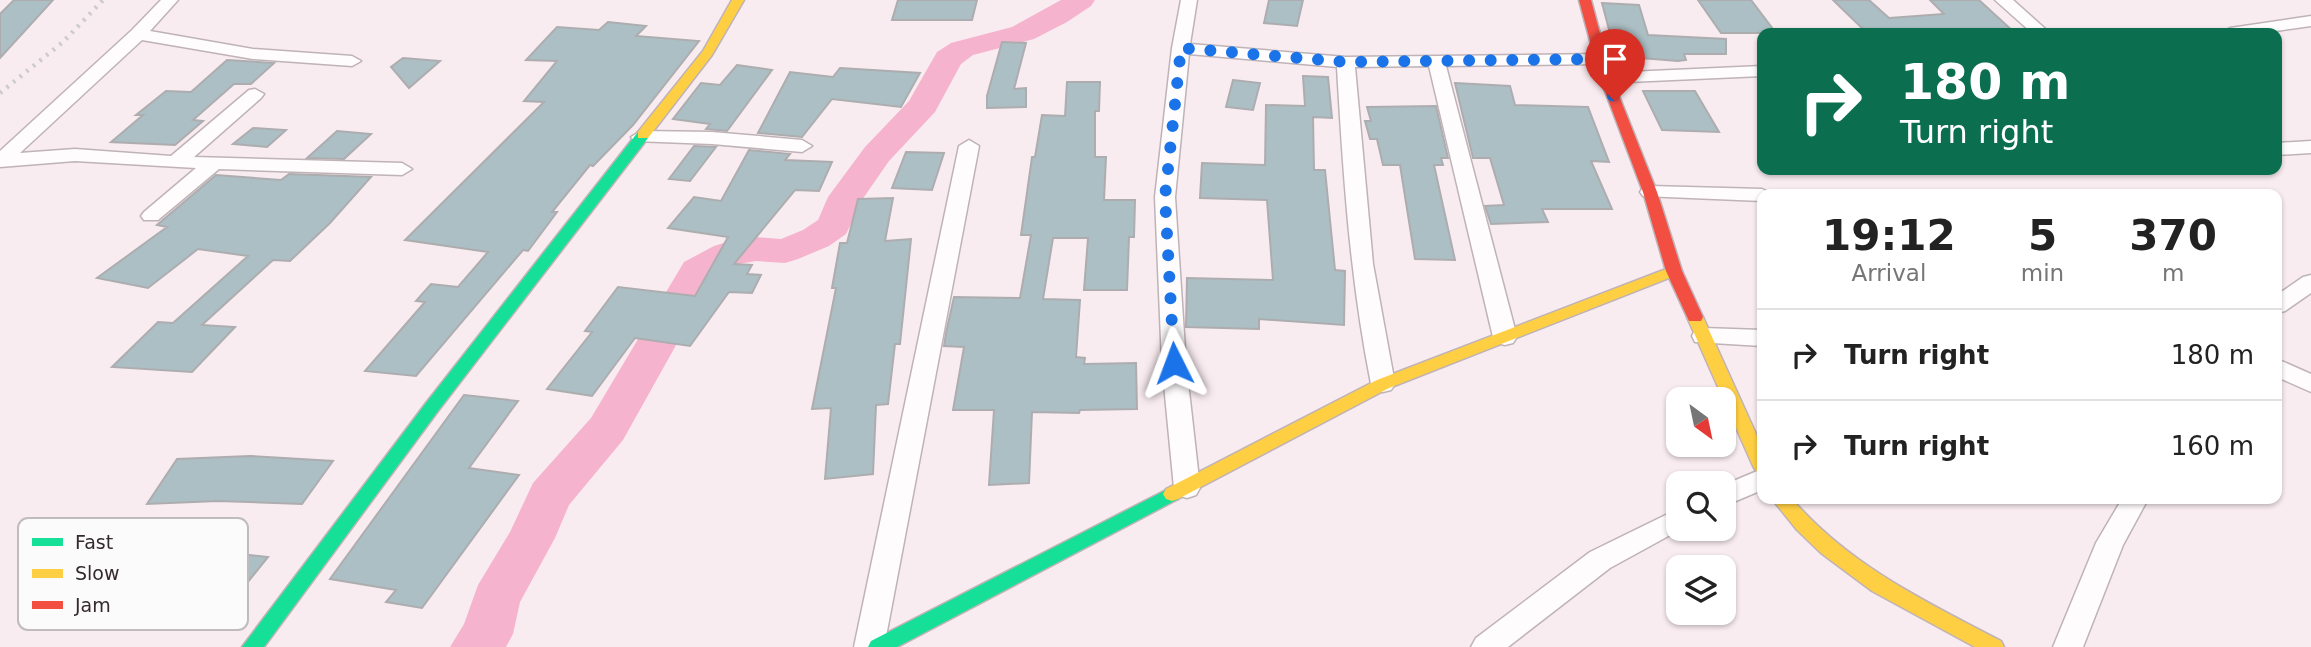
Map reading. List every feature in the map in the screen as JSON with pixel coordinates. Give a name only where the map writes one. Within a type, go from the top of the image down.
[{"type":"street","points":[[1,161],[138,34],[170,0]]},
{"type":"street","points":[[252,647],[432,407],[708,52],[737,0]]},
{"type":"street","points":[[1187,488],[1174,363],[1165,197],[1181,48],[1189,0]]},
{"type":"street","points":[[1585,0],[1605,69],[1650,192],[1674,271],[1757,455]]},
{"type":"street","points":[[2003,0],[2036,28]]},
{"type":"street","points":[[2264,28],[2311,21]]},
{"type":"street","points":[[138,34],[253,54],[352,61]]},
{"type":"street","points":[[1181,48],[1346,62],[1436,61],[1605,69],[1757,71]]},
{"type":"street","points":[[1436,61],[1506,337]]},
{"type":"street","points":[[1346,62],[1353,182],[1376,353],[1383,384]]},
{"type":"street","points":[[176,162],[255,94]]},
{"type":"street","points":[[641,137],[712,138],[802,146]]},
{"type":"street","points":[[869,647],[969,146]]},
{"type":"street","points":[[2282,149],[2311,147]]},
{"type":"street","points":[[1,161],[75,155],[176,162],[402,169]]},
{"type":"street","points":[[151,216],[215,163]]},
{"type":"street","points":[[1650,192],[1757,195]]},
{"type":"street","points":[[878,647],[1383,384],[1674,271]]},
{"type":"street","points":[[2282,302],[2311,282]]},
{"type":"street","points":[[1703,336],[1757,338]]},
{"type":"street","points":[[2282,370],[2311,384]]},
{"type":"street","points":[[1736,491],[1757,481]]},
{"type":"street","points":[[1784,504],[1825,548],[1864,576],[1994,647]]},
{"type":"street","points":[[2068,647],[2110,543],[2132,504]]},
{"type":"street","points":[[1486,647],[1600,560],[1666,525]]},
{"type":"building","points":[[14,0],[53,0],[0,58],[0,14]]},
{"type":"building","points":[[898,0],[977,0],[972,20],[892,20]]},
{"type":"building","points":[[1269,0],[1303,0],[1297,26],[1264,23]]},
{"type":"building","points":[[1698,0],[1751,0],[1772,28],[1757,28],[1757,33],[1721,33]]},
{"type":"building","points":[[1833,0],[1869,0],[1889,18],[1944,14],[1930,0],[1979,0],[2010,28],[1862,28]]},
{"type":"building","points":[[1602,3],[1639,5],[1648,35],[1726,39],[1726,54],[1684,54],[1686,60],[1678,61],[1616,56]]},
{"type":"building","points":[[608,22],[646,26],[636,36],[699,41],[633,125],[593,166],[590,165],[552,212],[557,212],[528,251],[523,250],[416,376],[365,371],[425,302],[416,301],[431,284],[458,287],[488,252],[405,240],[544,102],[524,101],[557,61],[526,60],[557,27],[599,30]]},
{"type":"building","points":[[1002,42],[1026,43],[1014,89],[1026,88],[1026,107],[987,108],[987,96]]},
{"type":"building","points":[[403,58],[440,61],[409,88],[391,67]]},
{"type":"building","points":[[227,60],[274,63],[251,84],[234,84],[193,120],[203,121],[175,145],[111,142],[143,115],[136,115],[166,91],[191,92]]},
{"type":"building","points":[[737,65],[772,70],[727,131],[706,129],[710,124],[673,119],[701,83],[720,85]]},
{"type":"building","points":[[840,68],[920,73],[901,107],[832,99],[802,137],[758,133],[790,72],[833,77]]},
{"type":"building","points":[[1303,76],[1328,77],[1332,118],[1313,117],[1314,170],[1325,170],[1335,270],[1345,271],[1344,325],[1259,319],[1259,329],[1186,327],[1187,278],[1273,280],[1267,200],[1200,198],[1202,163],[1265,165],[1266,105],[1305,106]]},
{"type":"building","points":[[1233,80],[1260,83],[1253,110],[1226,107]]},
{"type":"building","points":[[1067,82],[1100,82],[1099,111],[1095,111],[1095,157],[1106,157],[1104,200],[1135,200],[1134,237],[1129,237],[1127,290],[1084,290],[1088,238],[1053,238],[1043,299],[1080,300],[1076,357],[1085,358],[1084,364],[1136,363],[1137,409],[1080,410],[1079,413],[1032,412],[1029,483],[989,485],[994,410],[953,410],[964,347],[944,346],[946,333],[954,297],[1020,298],[1031,235],[1021,235],[1032,157],[1035,157],[1042,115],[1065,116]]},
{"type":"building","points":[[1455,83],[1510,86],[1515,105],[1588,107],[1609,162],[1591,161],[1612,209],[1542,209],[1548,222],[1491,224],[1485,206],[1504,205],[1490,158],[1473,158]]},
{"type":"building","points":[[1643,91],[1695,91],[1719,132],[1662,130]]},
{"type":"building","points":[[1436,106],[1448,158],[1441,158],[1443,165],[1434,165],[1455,260],[1415,259],[1400,165],[1383,165],[1377,139],[1370,139],[1365,121],[1371,121],[1367,107]]},
{"type":"building","points":[[253,128],[286,130],[267,147],[233,144]]},
{"type":"building","points":[[337,131],[371,134],[344,159],[307,158]]},
{"type":"building","points":[[694,146],[716,147],[690,181],[669,179]]},
{"type":"building","points":[[749,150],[790,154],[785,160],[832,162],[819,191],[795,190],[734,264],[752,265],[747,274],[761,275],[752,293],[729,292],[690,346],[635,338],[592,396],[547,389],[592,332],[585,331],[618,287],[695,296],[728,237],[668,228],[694,197],[721,201]]},
{"type":"building","points":[[906,152],[944,153],[932,190],[892,188]]},
{"type":"building","points":[[289,174],[371,177],[330,223],[290,261],[273,260],[202,325],[235,327],[192,372],[112,367],[158,322],[173,323],[248,256],[198,249],[148,288],[97,278],[167,227],[157,225],[216,175],[281,180]]},
{"type":"building","points":[[893,198],[885,241],[911,239],[900,344],[895,344],[888,404],[876,405],[873,474],[825,479],[831,408],[812,409],[836,288],[832,288],[840,243],[847,243],[858,199]]},
{"type":"building","points":[[464,395],[518,401],[469,468],[519,475],[422,608],[386,602],[396,590],[330,579]]},
{"type":"building","points":[[250,456],[333,461],[302,504],[218,501],[147,504],[177,459]]},
{"type":"building","points":[[248,555],[268,557],[248,582]]},
{"type":"waterway","points":[[476,647],[487,634],[496,600],[531,538],[549,496],[607,429],[698,271],[727,254],[756,249],[785,251],[816,238],[833,226],[846,197],[877,154],[923,105],[948,59],[962,49],[1023,33],[1081,0]]},
{"type":"railway","points":[[0,93],[63,42],[103,0]]},
{"type":"traffic: fast","points":[[252,647],[432,407],[643,135]]},
{"type":"traffic: fast","points":[[878,647],[1172,494]]},
{"type":"traffic: slow","points":[[643,135],[708,52],[738,0]]},
{"type":"traffic: slow","points":[[1172,494],[1383,384],[1674,271]]},
{"type":"traffic: slow","points":[[1695,317],[1757,455]]},
{"type":"traffic: slow","points":[[1785,504],[1827,548],[1879,585],[1994,647]]},
{"type":"traffic: jam","points":[[1585,0],[1606,78],[1650,192],[1674,271],[1695,317]]},
{"type":"route","points":[[1174,363],[1165,197],[1181,48],[1346,62],[1604,59],[1606,78],[1615,101]]}]
